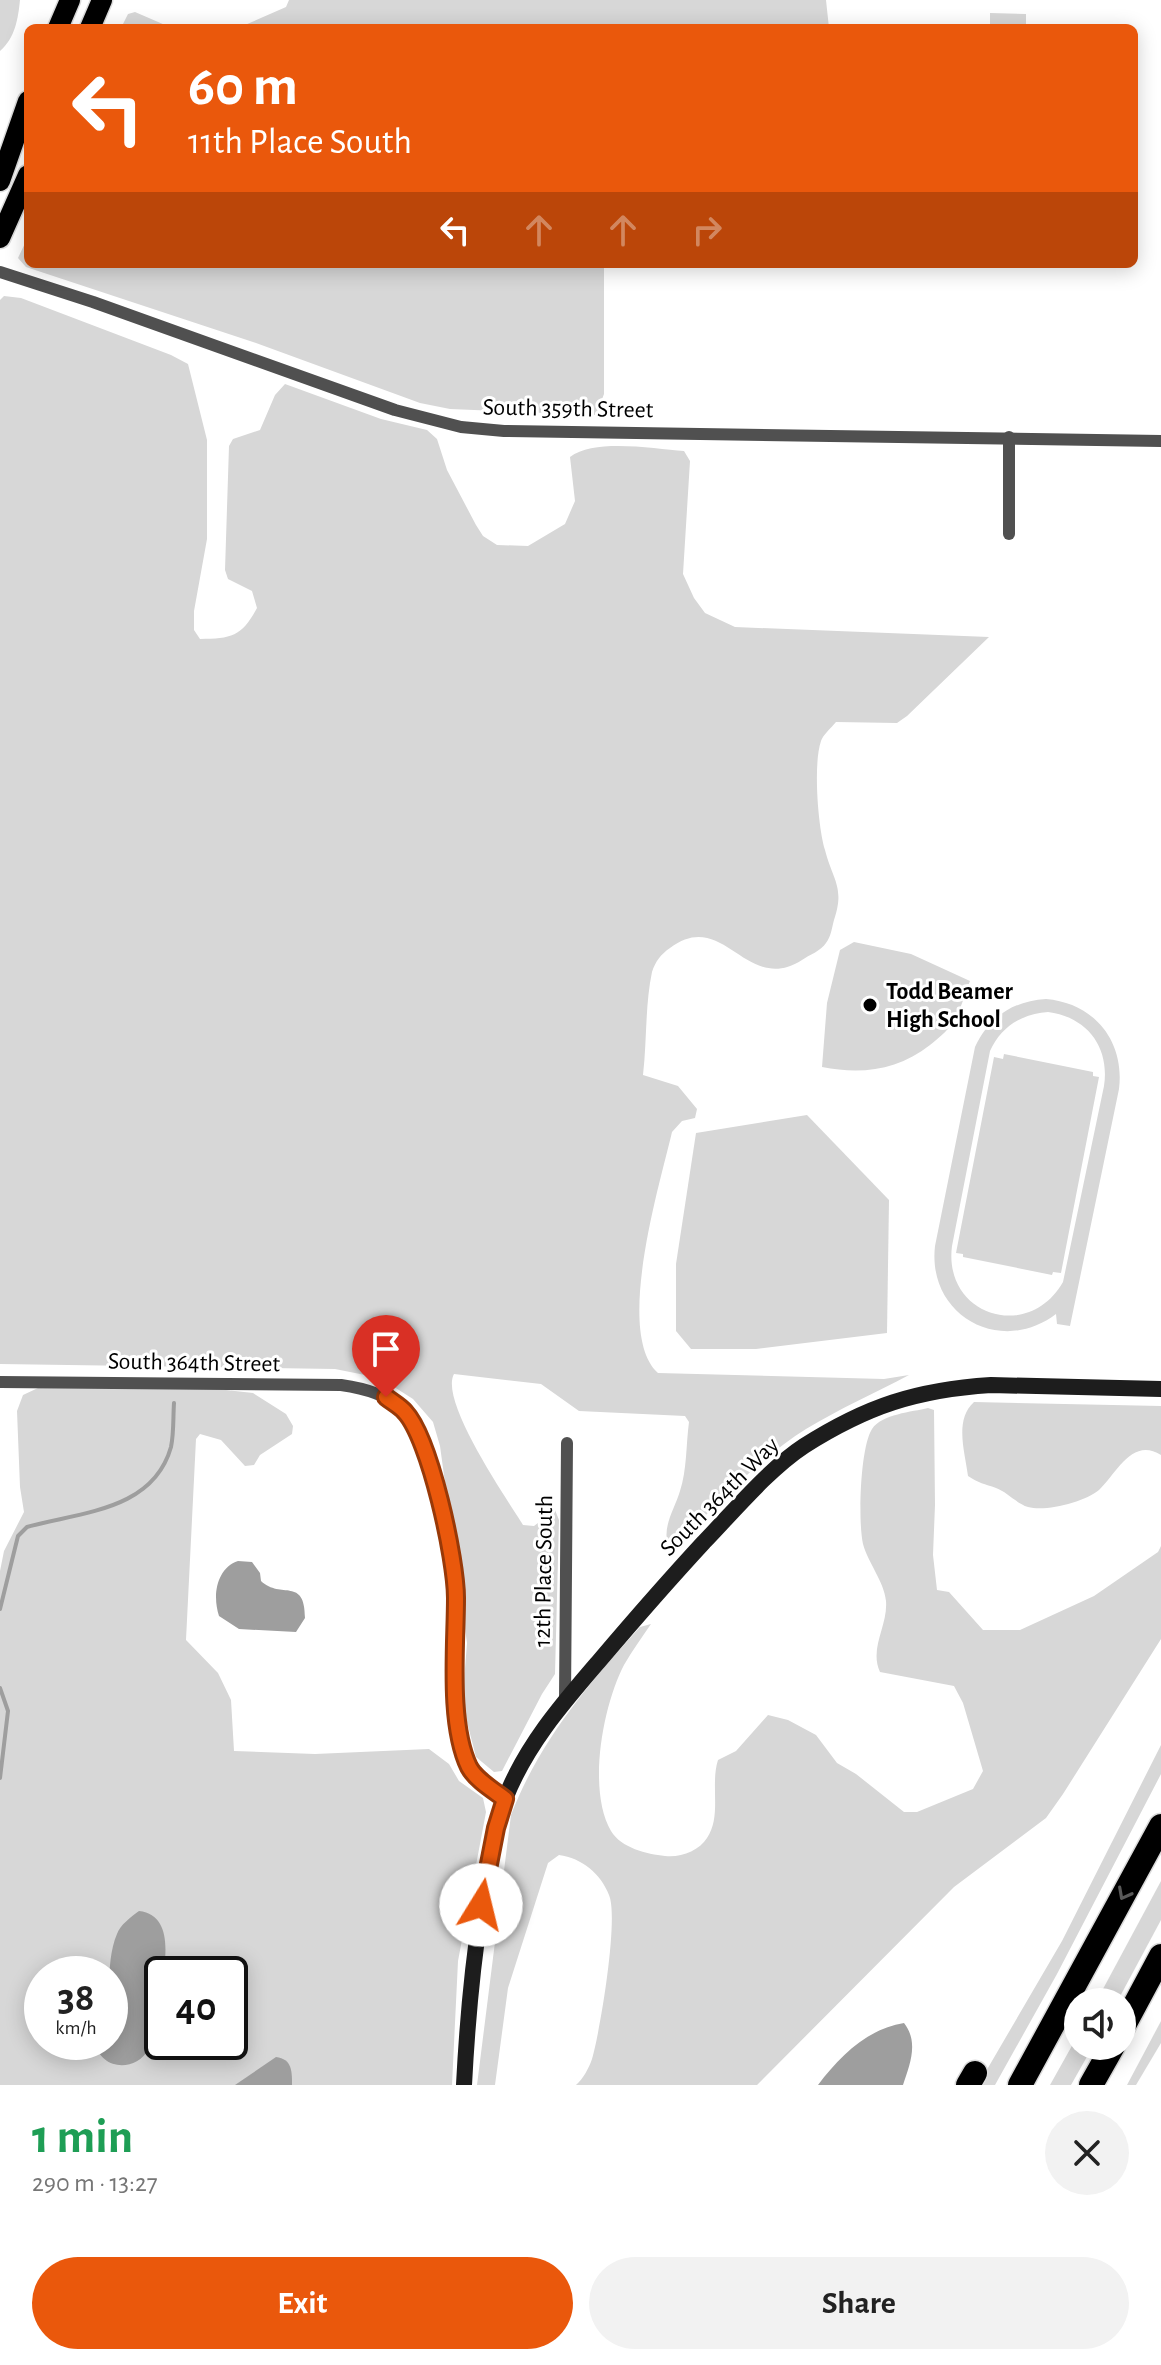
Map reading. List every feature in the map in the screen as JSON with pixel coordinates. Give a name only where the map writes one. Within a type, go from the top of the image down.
[{"type":"highway","points":[[1020,2085],[1161,1826]]},
{"type":"highway","points":[[1136,2003],[1161,1956]]},
{"type":"highway","points":[[1091,2085],[1105,2060]]},
{"type":"main road","points":[[60,24],[70,0]]},
{"type":"main road","points":[[92,24],[102,0]]},
{"type":"main road","points":[[0,181],[24,112]]},
{"type":"main road","points":[[0,238],[24,184]]},
{"type":"street","name":"South 359th Street","points":[[0,272],[395,410],[461,427],[504,431],[1161,441]]},
{"type":"street","points":[[1009,437],[1009,534]]},
{"type":"street","name":"South 364th Street","points":[[0,1382],[341,1385],[358,1387],[386,1397],[404,1410],[420,1436],[441,1510],[454,1573],[456,1699],[465,1754],[474,1774],[505,1799]]},
{"type":"street","name":"South 364th Way","points":[[464,2085],[473,1961],[485,1877],[505,1799],[520,1765],[552,1715],[659,1590],[747,1496],[801,1448],[880,1405],[904,1397],[991,1385],[1161,1389]]},
{"type":"street","name":"12th Place South","points":[[565,1700],[567,1443]]},
{"type":"shaded area","points":[[0,0],[20,0],[12,34],[0,51]]},
{"type":"shaded area","points":[[289,0],[826,0],[829,24],[247,24],[286,7]]},
{"type":"shaded area","points":[[135,12],[163,24],[123,24],[128,14]]},
{"type":"shaded area","points":[[990,13],[1026,14],[1026,24],[990,24]]},
{"type":"shaded area","points":[[24,245],[24,265],[18,258]]},
{"type":"shaded area","points":[[29,268],[604,268],[604,394],[596,415],[450,409],[420,403],[256,343]]},
{"type":"shaded area","points":[[4,296],[21,298],[188,364],[207,440],[207,539],[194,611],[194,630],[200,639],[235,634],[246,625],[257,608],[252,591],[228,579],[225,570],[229,446],[233,439],[260,430],[275,395],[285,384],[381,419],[427,430],[437,439],[447,470],[476,525],[483,536],[497,545],[528,546],[565,524],[575,501],[570,457],[581,451],[625,446],[684,451],[690,461],[683,574],[705,613],[735,627],[989,637],[897,723],[836,722],[822,739],[817,780],[822,840],[838,892],[837,909],[824,946],[782,968],[765,968],[721,943],[706,938],[689,938],[659,958],[652,972],[648,997],[643,1075],[678,1086],[697,1109],[695,1118],[682,1121],[672,1132],[644,1257],[640,1326],[645,1353],[658,1373],[884,1379],[909,1375],[806,1429],[771,1454],[737,1484],[675,1549],[670,1550],[666,1535],[685,1466],[689,1422],[685,1416],[579,1411],[541,1384],[454,1374],[452,1387],[465,1427],[523,1525],[534,1526],[555,1510],[559,1520],[555,1674],[502,1771],[494,1772],[476,1757],[467,1722],[463,1694],[467,1643],[440,1446],[433,1422],[413,1399],[380,1378],[335,1369],[0,1364],[0,300]]},
{"type":"shaded area","points":[[854,942],[911,954],[970,981],[951,1025],[918,1053],[879,1068],[851,1070],[822,1067],[827,1003],[840,950]]},
{"type":"shaded area","points":[[1034,1000],[1063,1002],[1078,1008],[1103,1028],[1117,1055],[1119,1089],[1070,1326],[1057,1324],[1056,1314],[1035,1326],[1013,1331],[991,1329],[972,1322],[955,1309],[943,1292],[936,1271],[935,1246],[975,1047],[987,1027],[1003,1012]],"holes":[[[1048,1012],[1074,1020],[1093,1036],[1105,1072],[1063,1282],[1048,1301],[1030,1312],[1010,1316],[991,1313],[974,1304],[961,1289],[953,1270],[952,1246],[990,1051],[1000,1035],[1013,1023]]]},
{"type":"shaded area","points":[[1004,1054],[1093,1072],[1093,1076],[1099,1077],[1061,1273],[1053,1272],[1052,1275],[956,1253],[994,1057],[1003,1059]]},
{"type":"shaded area","points":[[807,1115],[889,1200],[887,1333],[756,1349],[691,1349],[676,1331],[676,1264],[696,1133]]},
{"type":"shaded area","points":[[38,1388],[217,1389],[253,1393],[286,1414],[293,1426],[292,1434],[260,1455],[254,1465],[245,1466],[221,1440],[200,1434],[196,1439],[186,1640],[218,1673],[231,1700],[234,1751],[315,1754],[429,1749],[449,1764],[459,1781],[483,1798],[486,1812],[458,1961],[452,2085],[0,2085],[0,1571],[4,1551],[24,1512],[17,1411],[23,1395]]},
{"type":"shaded area","points":[[974,1402],[1161,1406],[1161,1455],[1142,1450],[1133,1454],[1099,1490],[1075,1502],[1055,1507],[1028,1507],[968,1476],[963,1427],[964,1418]]},
{"type":"shaded area","points":[[928,1408],[934,1410],[933,1555],[937,1590],[949,1592],[983,1630],[1020,1630],[1094,1596],[1158,1552],[1161,1546],[1161,1639],[1063,1794],[1046,1818],[954,1887],[757,2085],[576,2085],[591,2062],[599,2025],[610,1950],[611,1908],[609,1895],[596,1874],[583,1863],[559,1855],[548,1863],[508,1988],[495,2085],[477,2085],[511,1815],[550,1738],[602,1670],[640,1627],[651,1624],[616,1682],[604,1724],[599,1771],[604,1814],[615,1837],[628,1846],[650,1854],[671,1856],[689,1853],[704,1843],[714,1820],[718,1760],[736,1751],[768,1715],[788,1720],[816,1735],[837,1763],[904,1812],[917,1812],[973,1789],[983,1771],[963,1703],[954,1686],[880,1672],[877,1654],[886,1601],[861,1534],[863,1468],[872,1429],[890,1417]]},
{"type":"shaded area","points":[[238,1561],[252,1562],[260,1573],[261,1581],[269,1586],[301,1597],[305,1618],[296,1632],[239,1629],[219,1616],[216,1600],[218,1583],[225,1570]]},
{"type":"shaded area","points":[[1161,1745],[1161,1774],[1057,1974],[995,2085],[978,2085],[1062,1941]]},
{"type":"shaded area","points":[[1161,1881],[1161,1920],[1125,1988],[1104,1988]]},
{"type":"shaded area","points":[[139,1911],[153,1916],[161,1925],[165,1954],[144,1956],[144,2056],[127,2065],[119,2065],[107,2060],[128,2060],[128,1956],[111,1956],[117,1934],[126,1921]]},
{"type":"shaded area","points":[[1161,2021],[1161,2043],[1136,2085],[1127,2085]]},
{"type":"shaded area","points":[[904,2023],[912,2045],[903,2085],[818,2085],[855,2045],[878,2031]]},
{"type":"shaded area","points":[[276,2057],[288,2063],[292,2085],[235,2085]]},
{"type":"shaded area","points":[[1064,2060],[1085,2060],[1071,2085],[1050,2085]]},
{"type":"waterway","points":[[0,1609],[18,1536],[27,1527],[112,1505],[148,1484],[162,1468],[171,1447],[174,1403]]},
{"type":"waterway","points":[[0,1688],[8,1711],[0,1778]]},
{"type":"place","name":"Todd Beamer High School","points":[[870,1005]]},
{"type":"route","points":[[386,1397],[404,1410],[414,1424],[426,1450],[434,1481],[454,1573],[457,1717],[465,1754],[474,1774],[505,1799],[481,1905]]}]
